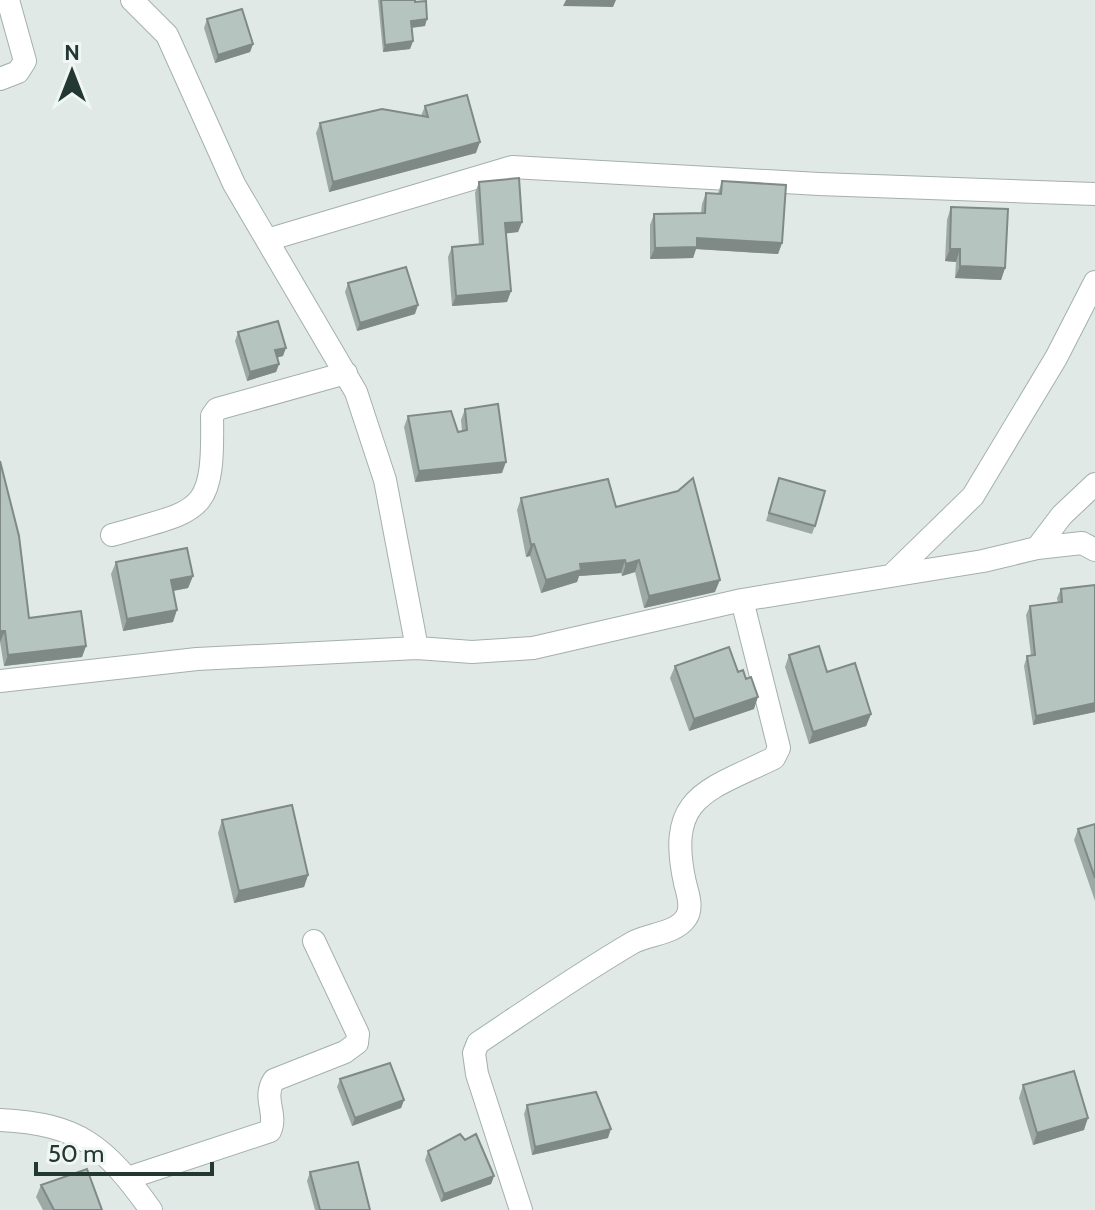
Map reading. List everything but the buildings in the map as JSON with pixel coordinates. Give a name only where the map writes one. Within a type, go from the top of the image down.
[{"type":"street","points":[[0,79],[18,72],[25,61],[8,0]]},
{"type":"street","points":[[132,0],[167,35],[207,129],[267,240],[356,392],[385,480],[417,648]]},
{"type":"street","points":[[267,240],[512,167],[833,185],[1095,194]]},
{"type":"street","points":[[893,574],[973,496],[1056,358],[1095,282]]},
{"type":"street","points":[[112,535],[179,515],[203,497],[211,481],[212,416],[217,409],[346,373]]},
{"type":"street","points":[[1037,548],[1062,515],[1095,484]]},
{"type":"street","points":[[0,681],[197,659],[417,648],[472,652],[533,648],[742,600],[983,561],[1037,548],[1082,543],[1095,550]]},
{"type":"street","points":[[521,1210],[477,1074],[474,1053],[478,1043],[587,971],[645,935],[681,924],[688,915],[689,901],[678,838],[683,819],[695,799],[774,758],[779,748],[742,600]]},
{"type":"street","points":[[128,1178],[270,1131],[274,1121],[268,1095],[274,1080],[345,1052],[357,1043],[358,1034],[314,941]]},
{"type":"street","points":[[0,1120],[55,1125],[75,1133],[90,1142],[128,1178],[151,1210]]}]
